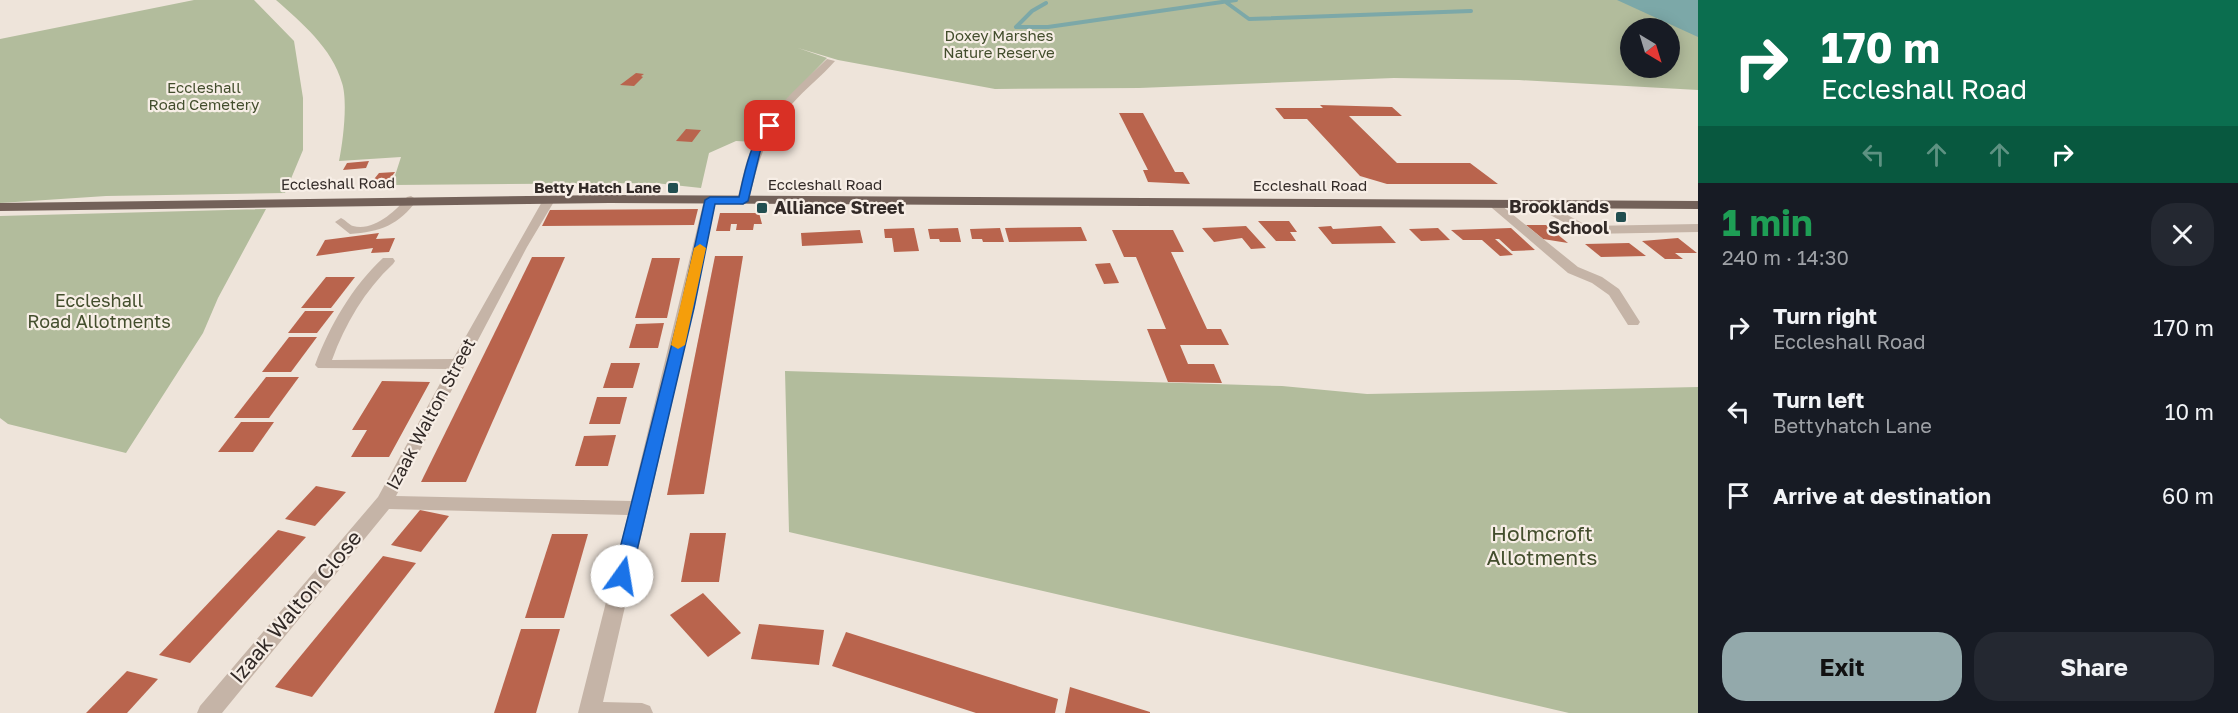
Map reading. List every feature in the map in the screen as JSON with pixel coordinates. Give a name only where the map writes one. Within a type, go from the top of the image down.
[{"type":"main road","name":"Eccleshall Road","points":[[0,207],[411,200],[1698,205]]},
{"type":"street","points":[[743,201],[755,152],[762,137],[777,114],[830,61]]},
{"type":"street","points":[[341,222],[350,230],[379,228],[396,219],[411,200]]},
{"type":"street","name":"Izaak Walton Street","points":[[549,200],[457,364],[384,502],[638,508]]},
{"type":"street","points":[[642,713],[589,712],[687,308],[710,200]]},
{"type":"street","points":[[1496,205],[1573,270],[1596,280],[1614,292],[1633,322]]},
{"type":"street","name":"Eccleshall Road","points":[[1541,205],[1586,230],[1698,228]]},
{"type":"street","points":[[388,261],[374,272],[330,340],[322,365],[457,364]]},
{"type":"street","name":"Izaak Walton Close","points":[[208,713],[384,502]]},
{"type":"green space","name":"Eccleshall Road Cemetery","points":[[194,0],[254,0],[294,41],[303,98],[303,150],[285,193],[106,196],[0,203],[0,39]]},
{"type":"green space","name":"Doxey Marshes Nature Reserve","points":[[276,0],[1698,0],[1698,90],[1519,80],[1394,78],[1139,88],[995,89],[838,60],[798,48],[827,58],[776,111],[755,142],[736,141],[709,153],[701,188],[655,183],[392,185],[401,157],[339,161],[345,111],[344,91],[331,58],[306,27]]},
{"type":"green space","name":"Eccleshall Road Allotments","points":[[266,209],[218,298],[203,333],[126,453],[8,424],[0,418],[0,216]]},
{"type":"green space","name":"Holmcroft Allotments","points":[[785,371],[1282,386],[1367,394],[1698,387],[1698,713],[1569,713],[789,532]]},
{"type":"water","points":[[1617,0],[1698,0],[1698,37],[1680,29],[1680,18],[1656,18]]},
{"type":"building","points":[[636,73],[644,74],[634,86],[620,85]]},
{"type":"building","points":[[1320,105],[1392,107],[1402,116],[1349,116],[1397,163],[1470,163],[1498,184],[1387,184],[1360,176],[1307,119],[1284,119],[1275,108],[1323,108]]},
{"type":"building","points":[[1119,113],[1143,113],[1175,172],[1183,172],[1190,184],[1148,182],[1143,170],[1148,170]]},
{"type":"building","points":[[686,129],[701,130],[692,142],[676,141]]},
{"type":"building","points":[[369,161],[366,168],[343,170],[347,163]]},
{"type":"building","points":[[395,172],[383,189],[366,189],[379,173]]},
{"type":"building","points":[[698,209],[694,225],[542,226],[550,210]]},
{"type":"building","points":[[720,213],[759,213],[762,224],[754,224],[753,230],[736,230],[737,224],[731,224],[730,231],[716,231]]},
{"type":"building","points":[[1258,221],[1289,221],[1297,232],[1290,232],[1296,241],[1276,241]]},
{"type":"building","points":[[1526,225],[1546,225],[1568,243],[1543,239]]},
{"type":"building","points":[[1246,226],[1266,248],[1251,249],[1242,238],[1214,242],[1202,228]]},
{"type":"building","points":[[1331,226],[1333,229],[1381,226],[1396,243],[1332,244],[1318,227]]},
{"type":"building","points":[[1081,227],[1087,241],[1009,242],[1005,228]]},
{"type":"building","points":[[914,228],[919,251],[894,252],[892,238],[885,238],[884,229]]},
{"type":"building","points":[[958,228],[961,242],[940,242],[939,239],[930,239],[928,229]]},
{"type":"building","points":[[1000,228],[1004,242],[983,242],[982,239],[972,239],[970,229]]},
{"type":"building","points":[[1438,228],[1450,240],[1421,241],[1409,229]]},
{"type":"building","points":[[1511,228],[1535,250],[1512,251],[1499,239],[1495,239],[1513,255],[1500,256],[1482,240],[1463,240],[1451,230]]},
{"type":"building","points":[[860,230],[863,243],[802,246],[801,233]]},
{"type":"building","points":[[1112,230],[1173,230],[1184,252],[1171,252],[1207,329],[1221,329],[1229,345],[1180,345],[1188,364],[1214,364],[1222,383],[1168,382],[1147,329],[1166,329],[1136,257],[1124,257]]},
{"type":"building","points":[[379,233],[376,239],[395,238],[389,252],[371,253],[373,248],[316,256],[325,240]]},
{"type":"building","points":[[1678,238],[1697,253],[1675,253],[1683,259],[1665,259],[1642,241]]},
{"type":"building","points":[[1629,243],[1646,256],[1601,257],[1585,244]]},
{"type":"building","points":[[715,256],[743,256],[704,494],[667,495]]},
{"type":"building","points":[[532,257],[565,257],[466,482],[421,482]]},
{"type":"building","points":[[652,258],[680,258],[667,318],[635,318]]},
{"type":"building","points":[[1110,263],[1119,283],[1104,284],[1095,264]]},
{"type":"building","points":[[326,277],[355,277],[331,308],[301,308]]},
{"type":"building","points":[[305,311],[334,311],[317,333],[288,333]]},
{"type":"building","points":[[664,323],[658,348],[629,348],[636,324]]},
{"type":"building","points":[[289,337],[317,337],[291,372],[262,372]]},
{"type":"building","points":[[611,363],[640,363],[633,388],[603,388]]},
{"type":"building","points":[[266,377],[299,377],[269,418],[234,418]]},
{"type":"building","points":[[382,381],[430,382],[389,457],[351,457],[367,430],[352,430]]},
{"type":"building","points":[[597,397],[627,397],[620,424],[589,424]]},
{"type":"building","points":[[241,422],[274,422],[253,452],[218,452]]},
{"type":"building","points":[[616,435],[608,466],[575,466],[584,436]]},
{"type":"building","points":[[316,486],[346,492],[315,526],[285,519]]},
{"type":"building","points":[[420,510],[449,516],[421,552],[391,545]]},
{"type":"building","points":[[278,530],[306,537],[190,663],[159,655]]},
{"type":"building","points":[[690,533],[726,533],[719,582],[681,582]]},
{"type":"building","points":[[552,534],[588,534],[564,618],[525,618]]},
{"type":"building","points":[[383,556],[416,563],[312,697],[275,687]]},
{"type":"building","points":[[703,593],[741,633],[708,657],[670,615]]},
{"type":"building","points":[[759,624],[824,630],[819,665],[751,659]]},
{"type":"building","points":[[521,629],[560,629],[536,713],[494,713]]},
{"type":"building","points":[[846,632],[1058,699],[1055,713],[976,713],[832,666]]},
{"type":"building","points":[[127,671],[158,679],[127,713],[86,713]]},
{"type":"building","points":[[1070,687],[1150,712],[1150,713],[1065,713]]},
{"type":"waterway","points":[[1046,3],[1032,11],[1016,27],[1048,27],[1236,0]]},
{"type":"waterway","points":[[1227,3],[1249,19],[1471,11]]},
{"type":"slow traffic","points":[[678,345],[700,248]]},
{"type":"place","name":"Betty Hatch Lane","points":[[673,188]]},
{"type":"place","name":"Alliance Street","points":[[762,208]]},
{"type":"place","name":"Brooklands School","points":[[1621,217]]},
{"type":"route","points":[[622,576],[687,308],[710,200],[743,201],[755,152],[770,126]]}]
